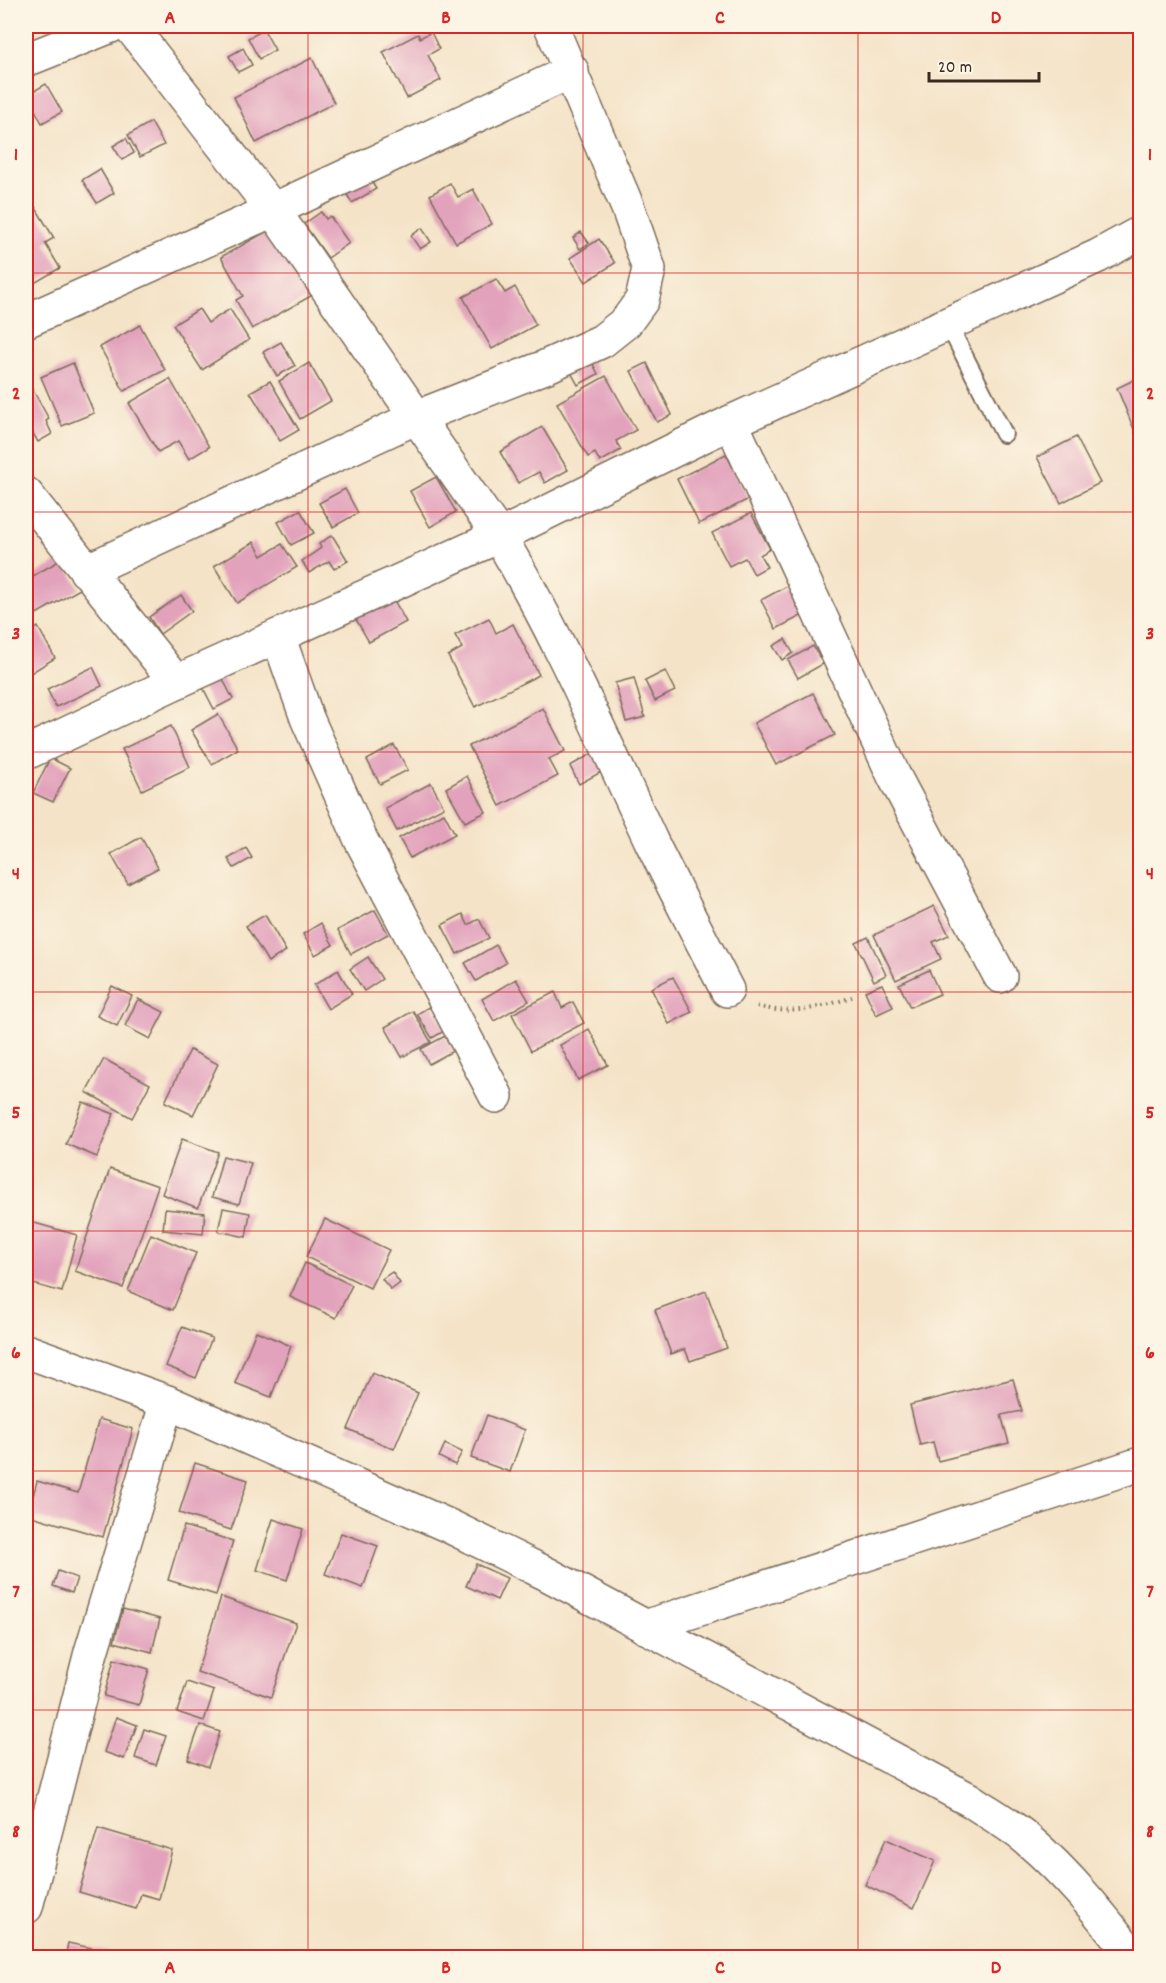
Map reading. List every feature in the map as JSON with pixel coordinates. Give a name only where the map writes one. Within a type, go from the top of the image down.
[{"type":"street","points":[[26,60],[111,26]]},
{"type":"street","points":[[129,26],[273,210],[499,536],[532,591],[595,718],[653,844],[727,990]]},
{"type":"street","points":[[86,571],[417,417],[545,367],[602,341],[626,322],[642,300],[648,269],[628,208],[572,71],[551,26]]},
{"type":"street","points":[[26,321],[273,210],[572,71]]},
{"type":"street","points":[[26,753],[176,682],[499,536],[731,422],[1098,256],[1140,233]]},
{"type":"street","points":[[731,422],[894,776],[1000,976]]},
{"type":"street","points":[[26,494],[176,682]]},
{"type":"street","points":[[278,636],[307,717],[361,840],[496,1096]]},
{"type":"street","points":[[26,1351],[167,1402],[449,1526],[645,1626],[970,1800],[1027,1839],[1071,1880],[1134,1958]]},
{"type":"street","points":[[26,1907],[91,1652],[167,1402]]},
{"type":"street","points":[[645,1626],[1140,1464]]},
{"type":"lane","points":[[948,324],[1004,434]]},
{"type":"path","points":[[727,990],[757,1006],[774,1011],[803,1010],[852,997]]},
{"type":"building","points":[[264,30],[275,50],[259,59],[248,38]]},
{"type":"building","points":[[431,32],[439,49],[428,55],[441,80],[407,98],[383,52],[418,34],[420,38]]},
{"type":"building","points":[[243,48],[252,65],[238,72],[229,56]]},
{"type":"building","points":[[312,58],[334,103],[256,143],[234,97]]},
{"type":"building","points":[[46,84],[62,112],[42,123],[27,95]]},
{"type":"building","points":[[151,122],[164,145],[140,157],[128,135]]},
{"type":"building","points":[[126,138],[134,153],[122,160],[113,146]]},
{"type":"building","points":[[100,169],[114,193],[97,203],[82,180]]},
{"type":"building","points":[[368,176],[376,189],[352,203],[344,190]]},
{"type":"building","points":[[450,183],[458,197],[473,189],[492,224],[456,243],[430,195]]},
{"type":"building","points":[[34,205],[54,238],[45,243],[60,268],[26,288],[26,210]]},
{"type":"building","points":[[321,212],[326,219],[330,216],[349,243],[328,258],[304,224]]},
{"type":"building","points":[[273,228],[311,296],[252,329],[236,300],[243,296],[221,257]]},
{"type":"building","points":[[422,228],[431,242],[420,249],[411,236]]},
{"type":"building","points":[[581,232],[589,243],[580,249],[573,238]]},
{"type":"building","points":[[599,239],[615,263],[586,282],[570,258]]},
{"type":"building","points":[[496,279],[505,293],[515,287],[536,325],[492,349],[463,297]]},
{"type":"building","points":[[199,309],[208,323],[230,309],[249,340],[202,370],[173,325]]},
{"type":"building","points":[[140,325],[165,370],[124,391],[100,347]]},
{"type":"building","points":[[281,342],[295,366],[277,376],[263,352]]},
{"type":"building","points":[[589,356],[598,374],[578,385],[568,367]]},
{"type":"building","points":[[73,363],[94,413],[62,426],[41,377]]},
{"type":"building","points":[[309,363],[331,401],[300,419],[279,381]]},
{"type":"building","points":[[647,363],[672,415],[657,422],[631,371]]},
{"type":"building","points":[[606,376],[636,430],[616,441],[621,450],[600,462],[595,453],[588,457],[557,403]]},
{"type":"building","points":[[1140,377],[1140,444],[1117,388]]},
{"type":"building","points":[[170,379],[209,447],[189,459],[178,441],[158,452],[129,403]]},
{"type":"building","points":[[270,381],[299,430],[280,441],[250,392]]},
{"type":"building","points":[[30,385],[49,419],[46,421],[52,434],[38,442],[31,430],[26,433],[26,388]]},
{"type":"building","points":[[542,427],[568,470],[545,483],[539,472],[518,483],[500,452]]},
{"type":"building","points":[[1076,437],[1100,483],[1061,503],[1037,457]]},
{"type":"building","points":[[726,454],[749,499],[699,524],[677,479]]},
{"type":"building","points":[[436,477],[456,512],[430,527],[410,491]]},
{"type":"building","points":[[345,489],[358,513],[333,527],[319,503]]},
{"type":"building","points":[[300,510],[314,533],[291,545],[278,522]]},
{"type":"building","points":[[751,513],[770,549],[760,555],[767,567],[754,574],[745,558],[729,566],[712,533]]},
{"type":"building","points":[[332,535],[348,561],[334,569],[329,561],[309,573],[302,561],[321,548],[319,544]]},
{"type":"building","points":[[254,542],[262,556],[282,544],[297,567],[237,603],[214,566]]},
{"type":"building","points":[[62,559],[80,589],[33,616],[26,603],[26,580]]},
{"type":"building","points":[[789,585],[805,614],[776,629],[761,600]]},
{"type":"building","points":[[390,593],[406,622],[369,642],[353,614]]},
{"type":"building","points":[[181,595],[192,611],[160,634],[149,617]]},
{"type":"building","points":[[489,618],[496,633],[513,624],[539,675],[475,707],[448,656],[462,648],[455,635]]},
{"type":"building","points":[[38,627],[55,658],[26,676],[26,634]]},
{"type":"building","points":[[785,639],[793,653],[782,660],[773,646]]},
{"type":"building","points":[[813,646],[823,664],[798,678],[788,660]]},
{"type":"building","points":[[216,666],[233,699],[214,709],[197,676]]},
{"type":"building","points":[[93,667],[102,686],[56,707],[47,689]]},
{"type":"building","points":[[665,671],[675,691],[655,701],[645,681]]},
{"type":"building","points":[[634,678],[645,717],[626,722],[615,683]]},
{"type":"building","points":[[813,693],[835,735],[776,765],[754,723]]},
{"type":"building","points":[[543,708],[565,751],[549,759],[558,776],[500,806],[469,746]]},
{"type":"building","points":[[218,714],[238,749],[212,764],[191,730]]},
{"type":"building","points":[[171,726],[190,767],[142,790],[122,749]]},
{"type":"building","points":[[394,745],[408,770],[380,784],[367,760]]},
{"type":"building","points":[[595,752],[605,770],[579,784],[570,766]]},
{"type":"building","points":[[50,758],[70,768],[53,802],[33,793]]},
{"type":"building","points":[[467,776],[486,812],[465,822],[446,788]]},
{"type":"building","points":[[431,783],[444,807],[397,831],[385,808]]},
{"type":"building","points":[[444,813],[455,834],[410,858],[399,838]]},
{"type":"building","points":[[141,837],[158,868],[128,884],[111,854]]},
{"type":"building","points":[[246,848],[252,858],[234,868],[228,859]]},
{"type":"building","points":[[934,906],[949,935],[933,942],[941,959],[896,980],[874,935]]},
{"type":"building","points":[[375,910],[388,934],[351,954],[338,930]]},
{"type":"building","points":[[463,914],[468,925],[479,919],[489,938],[457,954],[442,925]]},
{"type":"building","points":[[265,915],[286,951],[268,962],[246,926]]},
{"type":"building","points":[[321,923],[333,945],[315,955],[303,934]]},
{"type":"building","points":[[868,937],[886,975],[874,981],[856,943]]},
{"type":"building","points":[[496,945],[506,963],[476,981],[465,963]]},
{"type":"building","points":[[368,957],[382,979],[364,991],[350,969]]},
{"type":"building","points":[[338,970],[352,994],[328,1009],[314,985]]},
{"type":"building","points":[[929,970],[940,994],[910,1007],[899,984]]},
{"type":"building","points":[[673,977],[692,1012],[669,1024],[651,988]]},
{"type":"building","points":[[516,979],[529,1001],[494,1021],[482,999]]},
{"type":"building","points":[[882,984],[893,1007],[876,1015],[865,991]]},
{"type":"building","points":[[112,986],[132,996],[117,1026],[97,1016]]},
{"type":"building","points":[[555,992],[562,1008],[573,1002],[584,1023],[531,1051],[512,1014]]},
{"type":"building","points":[[138,999],[164,1012],[150,1039],[125,1026]]},
{"type":"building","points":[[432,1005],[446,1030],[432,1038],[417,1014]]},
{"type":"building","points":[[413,1011],[431,1042],[402,1057],[385,1027]]},
{"type":"building","points":[[589,1029],[608,1065],[578,1080],[560,1045]]},
{"type":"building","points":[[445,1036],[453,1051],[429,1064],[421,1049]]},
{"type":"building","points":[[190,1050],[218,1064],[193,1115],[165,1102]]},
{"type":"building","points":[[104,1059],[150,1084],[132,1118],[86,1092]]},
{"type":"building","points":[[83,1102],[114,1114],[97,1157],[66,1144]]},
{"type":"building","points":[[182,1139],[218,1152],[198,1208],[162,1194]]},
{"type":"building","points":[[223,1156],[251,1163],[239,1204],[212,1197]]},
{"type":"building","points":[[110,1169],[158,1186],[123,1288],[75,1271]]},
{"type":"building","points":[[223,1208],[250,1213],[246,1237],[218,1231]]},
{"type":"building","points":[[165,1209],[205,1213],[203,1234],[163,1230]]},
{"type":"building","points":[[325,1219],[389,1250],[370,1288],[306,1257]]},
{"type":"building","points":[[31,1222],[77,1235],[62,1292],[26,1282],[26,1244]]},
{"type":"building","points":[[151,1234],[196,1253],[173,1310],[128,1291]]},
{"type":"building","points":[[305,1263],[352,1285],[336,1318],[290,1297]]},
{"type":"building","points":[[392,1272],[400,1283],[391,1290],[382,1279]]},
{"type":"building","points":[[706,1291],[727,1348],[690,1361],[685,1349],[671,1354],[655,1310]]},
{"type":"building","points":[[182,1327],[212,1338],[196,1378],[166,1366]]},
{"type":"building","points":[[256,1331],[291,1346],[271,1397],[235,1383]]},
{"type":"building","points":[[372,1373],[418,1393],[394,1449],[348,1429]]},
{"type":"building","points":[[1013,1379],[1022,1411],[1001,1415],[1009,1443],[938,1461],[933,1442],[920,1445],[910,1405]]},
{"type":"building","points":[[487,1415],[525,1430],[510,1472],[471,1458]]},
{"type":"building","points":[[99,1419],[133,1429],[103,1537],[28,1515],[37,1481],[78,1493]]},
{"type":"building","points":[[445,1444],[462,1452],[455,1465],[439,1457]]},
{"type":"building","points":[[195,1463],[248,1480],[231,1530],[179,1513]]},
{"type":"building","points":[[273,1519],[303,1529],[287,1580],[257,1570]]},
{"type":"building","points":[[184,1526],[233,1541],[216,1595],[168,1580]]},
{"type":"building","points":[[341,1533],[378,1546],[363,1588],[325,1574]]},
{"type":"building","points":[[476,1564],[507,1578],[497,1600],[466,1586]]},
{"type":"building","points":[[58,1571],[77,1578],[72,1593],[53,1586]]},
{"type":"building","points":[[221,1597],[296,1623],[271,1697],[197,1672]]},
{"type":"building","points":[[123,1609],[160,1619],[152,1652],[114,1642]]},
{"type":"building","points":[[114,1659],[149,1669],[139,1705],[104,1696]]},
{"type":"building","points":[[187,1682],[214,1691],[204,1721],[177,1712]]},
{"type":"building","points":[[116,1717],[137,1725],[124,1759],[104,1752]]},
{"type":"building","points":[[200,1725],[220,1732],[208,1767],[188,1759]]},
{"type":"building","points":[[144,1729],[166,1736],[156,1765],[135,1758]]},
{"type":"building","points":[[98,1828],[172,1850],[159,1899],[141,1894],[136,1909],[79,1892]]},
{"type":"building","points":[[886,1839],[935,1861],[914,1908],[865,1885]]},
{"type":"building","points":[[68,1943],[111,1952],[110,1958],[65,1958]]}]
